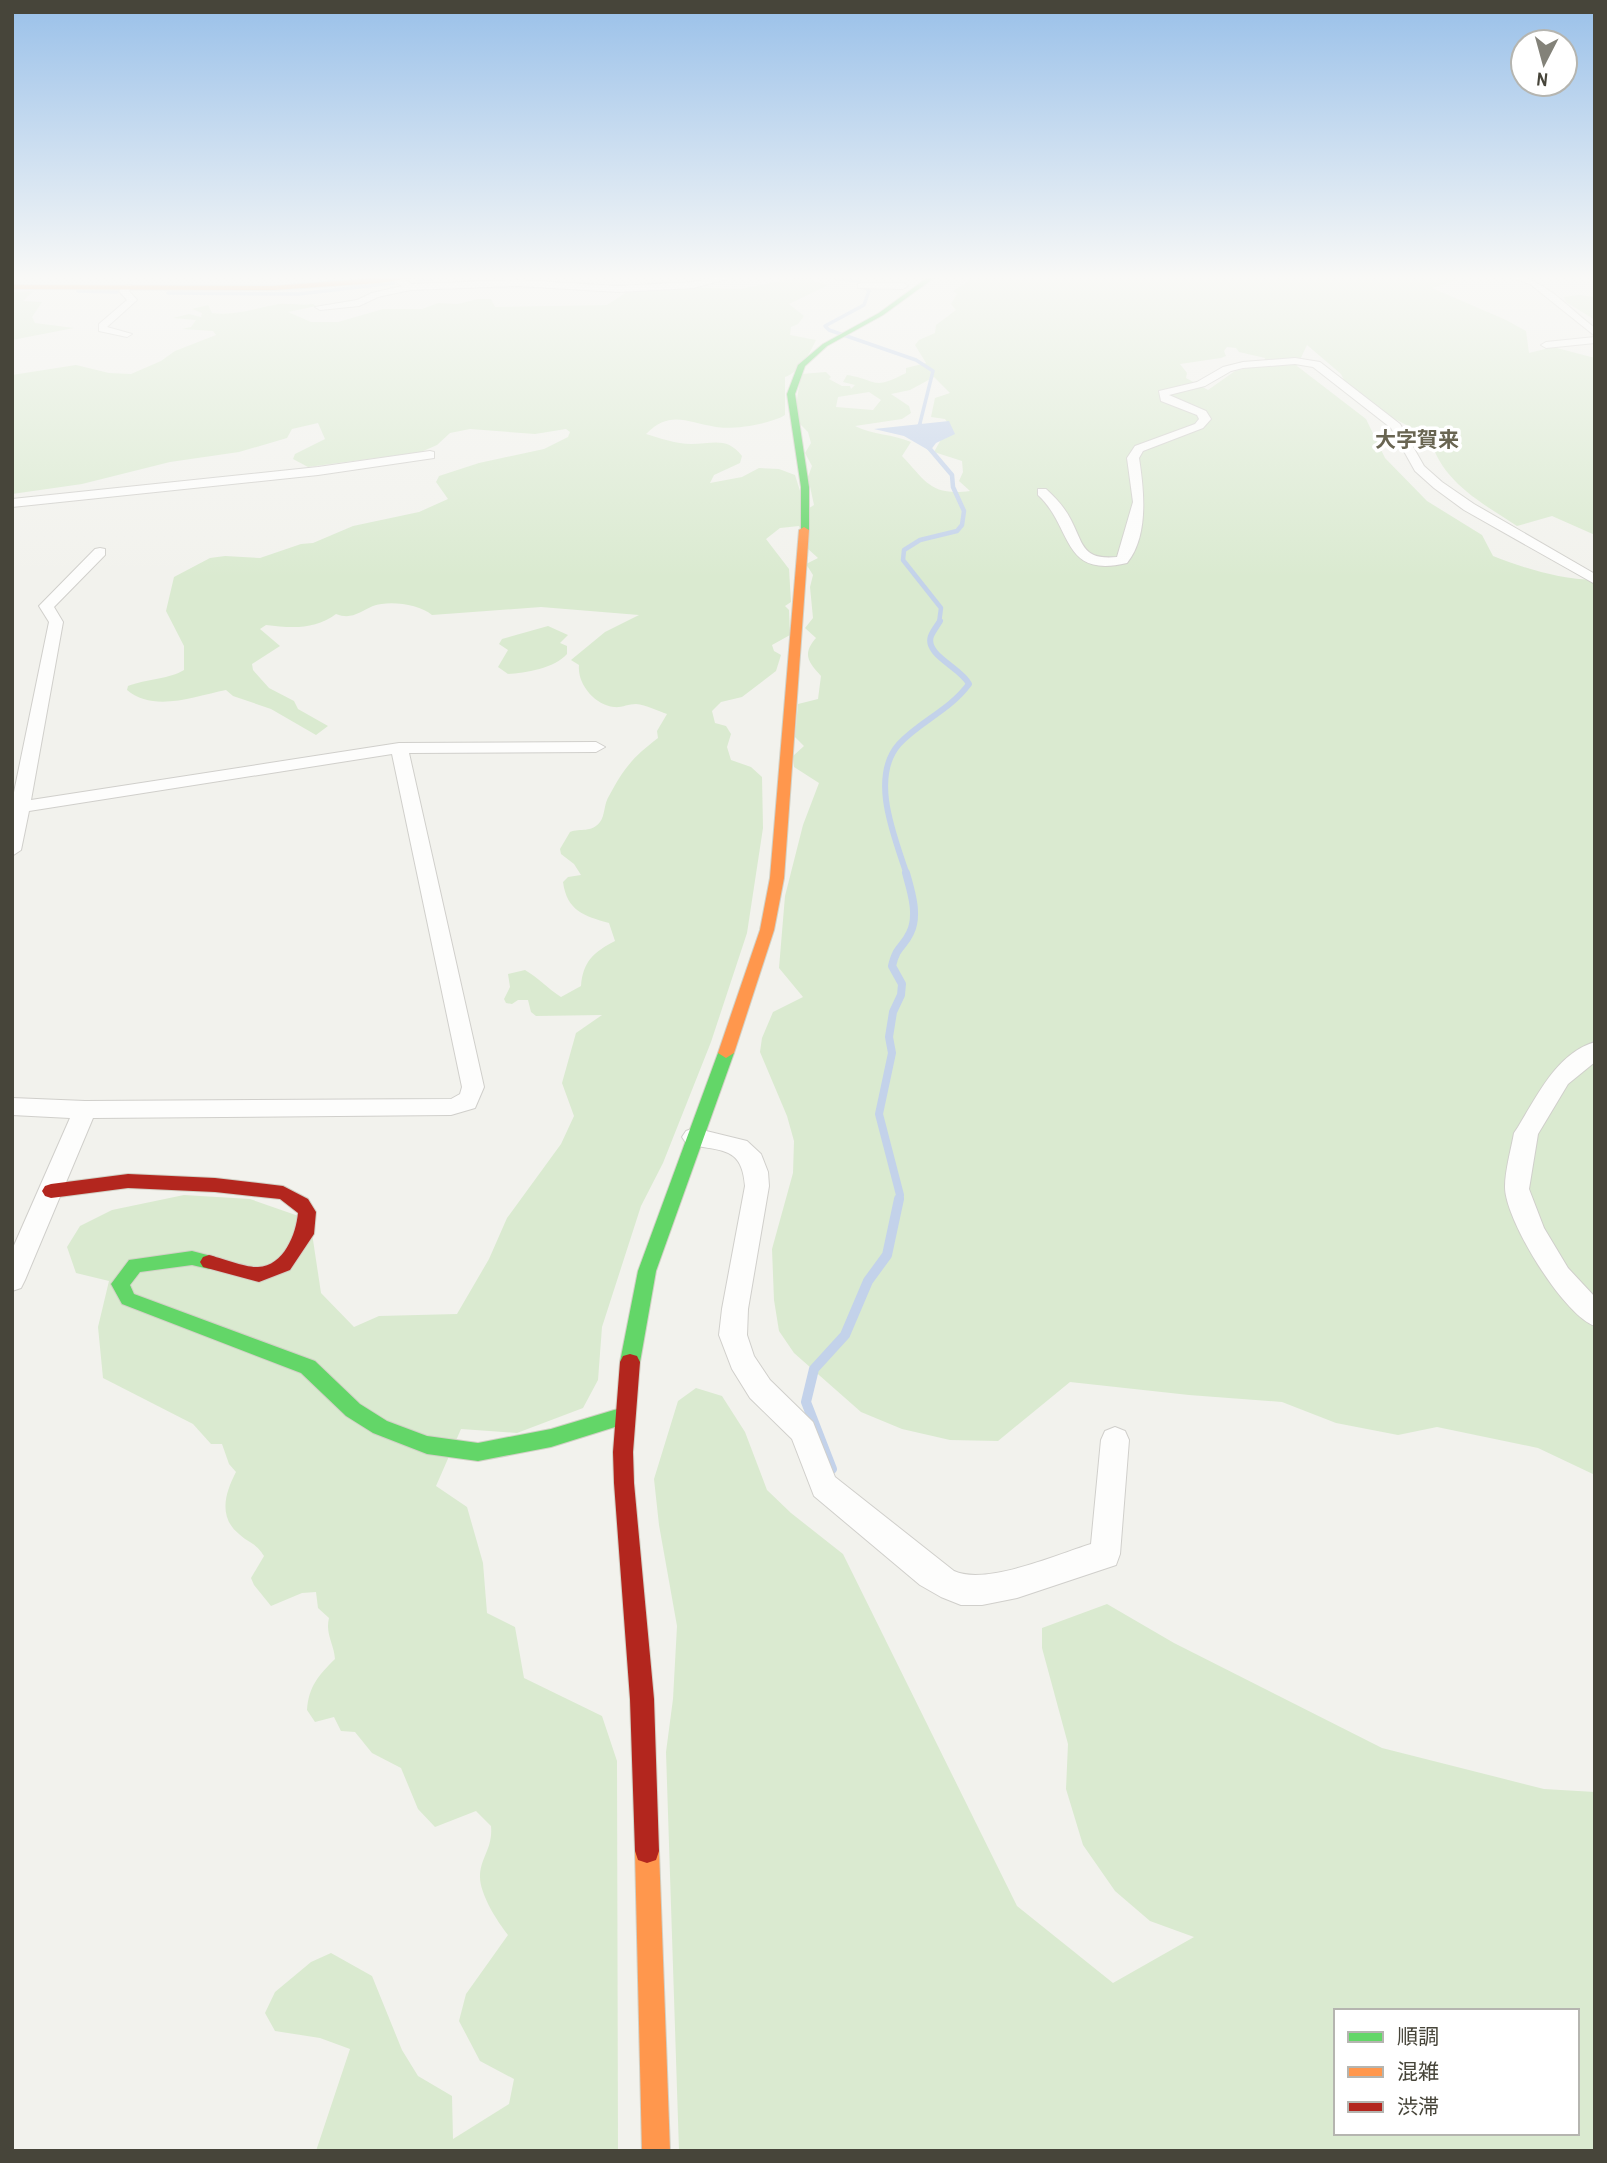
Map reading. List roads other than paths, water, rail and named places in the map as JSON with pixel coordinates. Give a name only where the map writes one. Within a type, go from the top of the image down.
[{"type":"street","points":[[656,2151],[642,1699],[624,1483],[624,1416],[627,1378],[646,1271],[752,979],[767,930],[776,878],[804,529],[805,487],[792,386],[796,376]]},
{"type":"street","points":[[1042,492],[1056,505],[1081,553],[1097,560],[1122,560],[1127,554],[1139,502],[1133,458],[1139,449],[1199,425],[1205,419],[1202,413],[1165,399],[1163,393],[1200,384],[1216,376]]},
{"type":"street","points":[[1329,376],[1381,412],[1396,426],[1419,468],[1438,485],[1469,508],[1595,580]]},
{"type":"street","points":[[12,503],[318,471],[430,455]]},
{"type":"street","points":[[12,850],[17,807],[56,622],[46,606],[100,552]]},
{"type":"street","points":[[17,807],[399,748],[596,747]]},
{"type":"street","points":[[12,1106],[85,1110],[451,1107],[467,1102],[472,1097],[473,1087],[399,748]]},
{"type":"street","points":[[1595,1050],[1560,1078],[1526,1133],[1517,1189],[1532,1231],[1559,1276],[1595,1315]]},
{"type":"street","points":[[12,1280],[85,1110]]},
{"type":"street","points":[[694,1137],[737,1146],[747,1152],[758,1171],[735,1308],[733,1335],[742,1361],[760,1389],[803,1431],[824,1486],[931,1574],[946,1584],[964,1590],[991,1589],[1105,1554],[1115,1440]]},
{"type":"street","points":[[51,1191],[97,1183],[169,1182],[260,1189],[294,1198],[307,1212],[308,1223],[305,1234],[284,1265],[259,1275],[192,1258],[154,1261],[135,1265],[120,1283],[128,1299],[308,1367],[353,1410],[380,1427],[426,1445],[478,1451],[551,1438],[624,1416]]},
{"type":"water","points":[[949,421],[955,434],[936,443],[930,451],[904,436],[874,429]]},
{"type":"waterway","points":[[919,427],[932,376]]},
{"type":"waterway","points":[[918,431],[920,425]]},
{"type":"waterway","points":[[924,442],[952,475],[953,487],[964,511],[962,525],[957,531],[920,540],[904,550],[903,560],[941,608],[939,623]]},
{"type":"waterway","points":[[907,875],[887,808],[886,774],[890,758],[907,736],[953,702],[969,684],[938,655],[930,643],[939,623]]},
{"type":"waterway","points":[[899,1201],[900,1195],[879,1114],[892,1053],[889,1037],[893,1012],[901,995],[902,984],[892,966],[896,954],[910,933],[914,919],[906,873]]},
{"type":"waterway","points":[[832,1469],[806,1402],[814,1369],[845,1335],[868,1281],[887,1255],[899,1199]]},
{"type":"district","name":"大字賀来","points":[[1417,439]]}]
